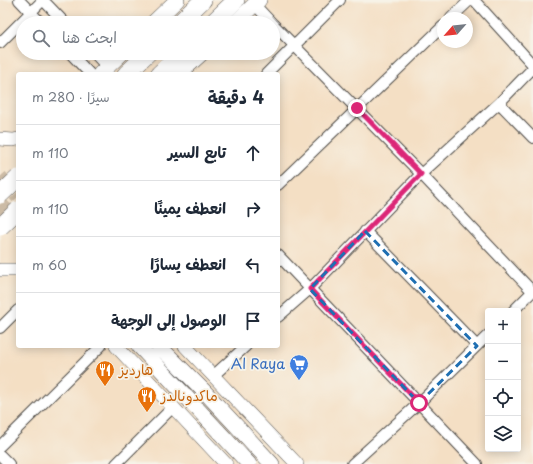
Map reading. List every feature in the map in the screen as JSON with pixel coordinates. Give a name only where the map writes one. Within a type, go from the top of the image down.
[{"type":"highway","points":[[186,16],[203,0]]},
{"type":"highway","points":[[219,16],[236,0]]},
{"type":"highway","points":[[128,72],[141,60]]},
{"type":"highway","points":[[161,72],[174,60]]},
{"type":"highway","points":[[0,195],[16,180]]},
{"type":"highway","points":[[0,227],[16,212]]},
{"type":"main road","points":[[160,16],[177,0]]},
{"type":"main road","points":[[242,16],[257,2]]},
{"type":"main road","points":[[104,71],[115,60]]},
{"type":"main road","points":[[181,72],[194,60]]},
{"type":"main road","points":[[0,139],[16,139]]},
{"type":"main road","points":[[0,187],[16,187]]},
{"type":"main road","points":[[0,221],[16,222]]},
{"type":"main road","points":[[0,270],[16,270]]},
{"type":"main road","points":[[118,348],[226,464]]},
{"type":"main road","points":[[141,348],[249,464]]},
{"type":"main road","points":[[161,348],[204,391],[272,464]]},
{"type":"main road","points":[[187,348],[297,464]]},
{"type":"street","points":[[19,0],[34,16]]},
{"type":"street","points":[[28,16],[43,0],[58,16]]},
{"type":"street","points":[[268,72],[295,47],[340,0]]},
{"type":"street","points":[[457,12],[470,0]]},
{"type":"street","points":[[474,0],[533,65]]},
{"type":"street","points":[[257,2],[268,16]]},
{"type":"street","points":[[0,43],[16,28]]},
{"type":"street","points":[[280,31],[357,108],[533,291],[515,308]]},
{"type":"street","points":[[280,183],[437,32]]},
{"type":"street","points":[[77,60],[88,72]]},
{"type":"street","points":[[98,60],[104,71]]},
{"type":"street","points":[[280,315],[310,289],[421,174],[498,103],[533,68]]},
{"type":"street","points":[[498,103],[533,138]]},
{"type":"street","points":[[365,232],[477,346]]},
{"type":"street","points":[[280,257],[477,464]]},
{"type":"street","points":[[0,328],[16,312]]},
{"type":"street","points":[[352,464],[419,403],[485,338]]},
{"type":"street","points":[[0,446],[99,348]]},
{"type":"street","points":[[213,376],[244,348]]},
{"type":"street","points":[[116,464],[172,407]]},
{"type":"street","points":[[0,455],[9,464]]},
{"type":"highlighted area","points":[[365,231],[477,346],[419,403],[310,289]]},
{"type":"tunnel","points":[[0,177],[16,195]]},
{"type":"tunnel","points":[[0,204],[16,220]]},
{"type":"place","name":"Al Raya","points":[[299,381]]},
{"type":"place","name":"هارديز","points":[[105,387]]},
{"type":"place","name":"ماكدونالدز","points":[[147,413]]},
{"type":"route","points":[[357,108],[421,174],[310,289],[419,403]]}]
